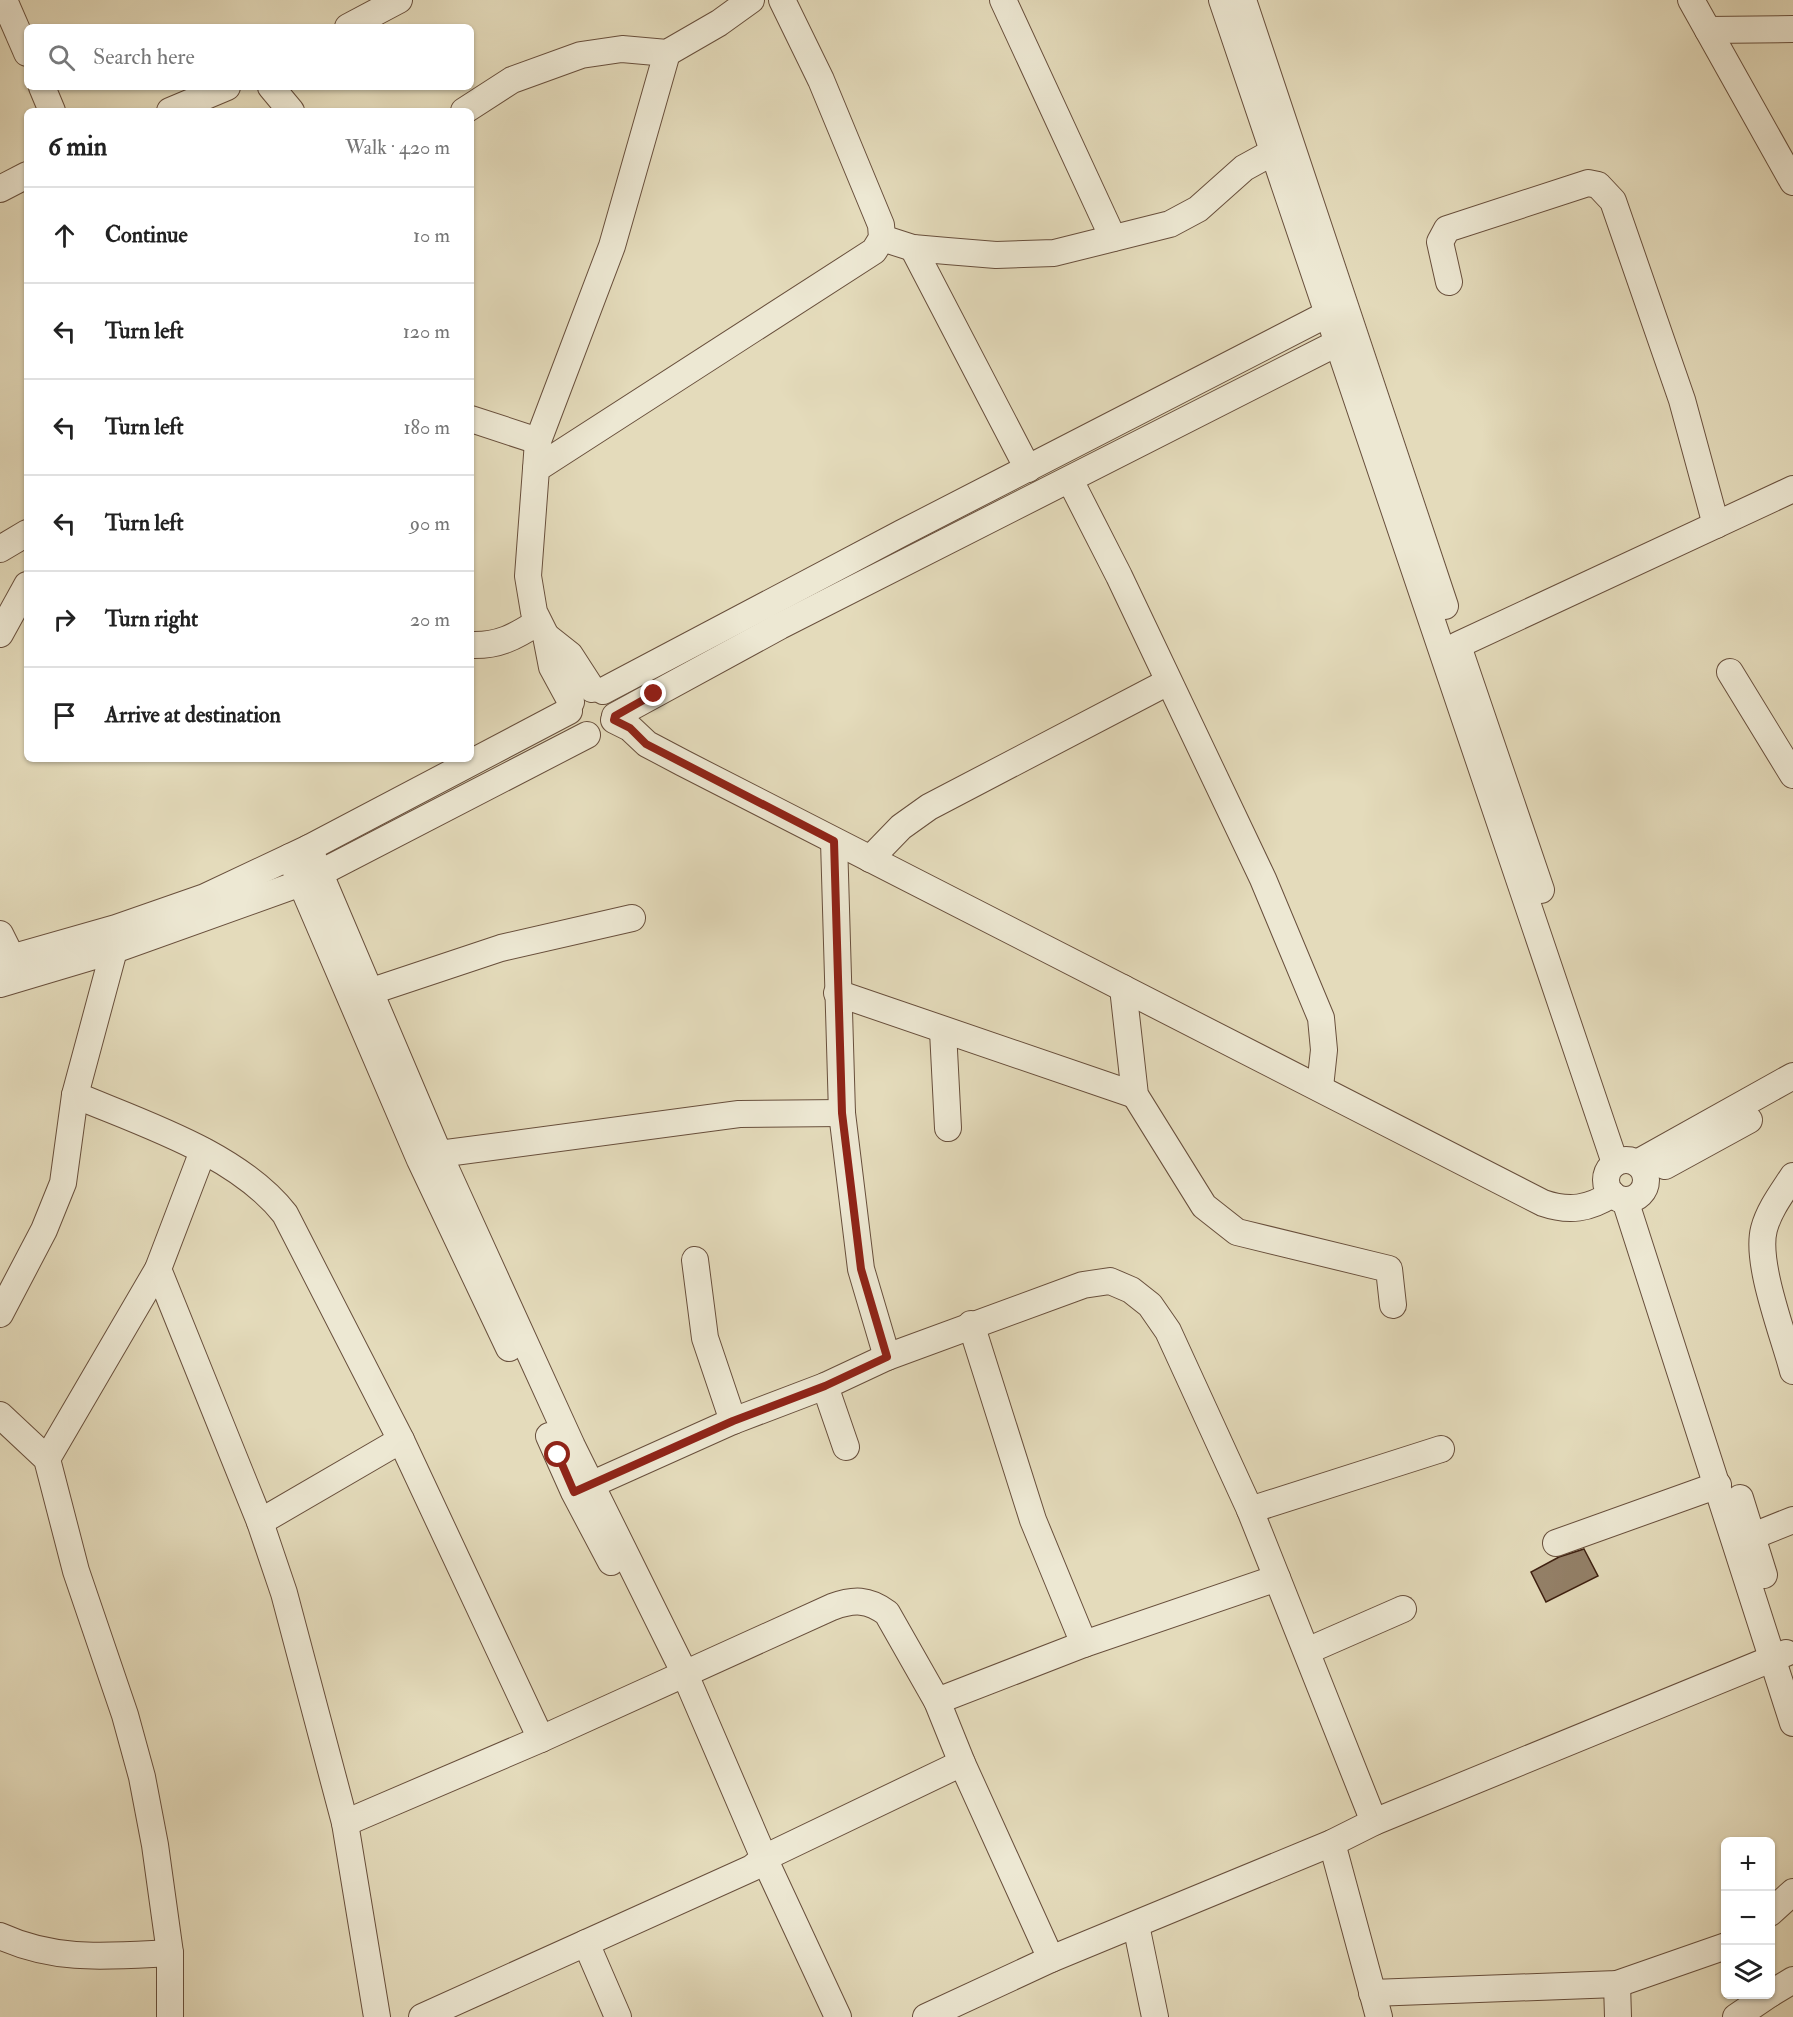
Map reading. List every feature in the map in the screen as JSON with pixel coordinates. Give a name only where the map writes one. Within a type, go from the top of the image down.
[{"type":"street","points":[[4,0],[24,46]]},
{"type":"street","points":[[354,24],[399,0]]},
{"type":"street","points":[[469,108],[512,80],[581,55],[622,49],[667,53],[719,23],[751,0]]},
{"type":"street","points":[[536,469],[874,251],[882,238],[881,225],[821,80],[782,0]]},
{"type":"street","points":[[1003,0],[1113,238]]},
{"type":"street","points":[[1222,0],[1275,151],[1336,310],[1629,1178],[1753,1536],[1784,1661],[1793,1723]]},
{"type":"street","points":[[1243,0],[1336,310]]},
{"type":"street","points":[[1691,0],[1793,182]]},
{"type":"street","points":[[1708,30],[1793,29]]},
{"type":"street","points":[[605,726],[612,699],[584,698],[552,667],[528,576],[538,441],[612,246],[667,53]]},
{"type":"street","points":[[43,90],[51,108]]},
{"type":"street","points":[[177,108],[220,90]]},
{"type":"street","points":[[274,90],[288,108]]},
{"type":"street","points":[[882,238],[913,248],[996,255],[1054,253],[1170,224],[1198,209],[1244,168],[1275,151]]},
{"type":"street","points":[[0,189],[24,177]]},
{"type":"street","points":[[1449,282],[1440,242],[1447,229],[1588,183],[1606,191],[1613,201],[1682,400],[1716,525]]},
{"type":"street","points":[[913,248],[1028,469]]},
{"type":"street","points":[[474,758],[584,698],[1336,310]]},
{"type":"street","points":[[0,984],[114,950],[311,879],[480,788],[605,726],[780,626],[1346,339]]},
{"type":"street","points":[[1346,339],[1458,645],[1629,1178],[1718,1485],[1784,1661]]},
{"type":"street","points":[[474,420],[538,441]]},
{"type":"street","points":[[1070,480],[1119,576],[1263,879],[1321,1018],[1324,1050],[1320,1088]]},
{"type":"street","points":[[1458,645],[1793,489]]},
{"type":"street","points":[[0,549],[24,535]]},
{"type":"street","points":[[0,634],[24,590]]},
{"type":"street","points":[[474,645],[491,646],[542,629]]},
{"type":"street","points":[[1730,672],[1793,775]]},
{"type":"street","points":[[870,859],[901,827],[929,807],[1168,682]]},
{"type":"street","points":[[584,698],[573,727],[605,726],[623,741],[646,744],[1543,1203],[1572,1209],[1586,1207],[1793,1076]]},
{"type":"street","points":[[0,934],[6,960],[116,928],[205,897],[300,853],[467,762]]},
{"type":"street","points":[[834,841],[842,1113],[861,1269],[887,1357]]},
{"type":"street","points":[[300,853],[430,1157],[583,1489],[679,1675],[820,2017]]},
{"type":"street","points":[[361,994],[501,948],[632,918]]},
{"type":"street","points":[[0,1314],[44,1230],[63,1183],[75,1095],[114,950]]},
{"type":"street","points":[[1123,988],[1135,1095],[1204,1206],[1237,1232],[1389,1269],[1393,1305]]},
{"type":"street","points":[[837,993],[1135,1095]]},
{"type":"street","points":[[944,1030],[948,1128]]},
{"type":"street","points":[[75,1095],[203,1151],[259,1186],[285,1214],[401,1440],[541,1738]]},
{"type":"street","points":[[1629,1178],[1793,1096]]},
{"type":"street","points":[[430,1157],[739,1114],[842,1113]]},
{"type":"street","points":[[47,1459],[158,1269],[203,1151]]},
{"type":"street","points":[[1793,1176],[1768,1218],[1762,1245],[1770,1288],[1793,1371]]},
{"type":"street","points":[[695,1260],[705,1338],[733,1421]]},
{"type":"street","points":[[158,1269],[260,1522],[284,1593],[345,1822],[377,2017]]},
{"type":"street","points":[[583,1489],[733,1421],[825,1386],[887,1357],[971,1324],[1083,1285],[1110,1281],[1131,1290],[1150,1305],[1168,1331],[1250,1510],[1374,1822]]},
{"type":"street","points":[[971,1324],[1033,1520],[1084,1644]]},
{"type":"street","points":[[825,1386],[846,1447]]},
{"type":"street","points":[[0,1415],[47,1459],[76,1571],[125,1715],[142,1777],[155,1845],[170,1953],[170,2017]]},
{"type":"street","points":[[260,1522],[401,1440]]},
{"type":"street","points":[[1250,1510],[1441,1449]]},
{"type":"street","points":[[1556,1543],[1718,1485]]},
{"type":"street","points":[[1753,1536],[1793,1520]]},
{"type":"street","points":[[937,1701],[1084,1644],[1277,1578]]},
{"type":"street","points":[[345,1822],[541,1738],[832,1607],[862,1600],[873,1603],[887,1613],[937,1701],[962,1763],[1051,1959]]},
{"type":"street","points":[[1307,1651],[1403,1609]]},
{"type":"street","points":[[926,2017],[1051,1959],[1332,1843],[1374,1822],[1784,1661]]},
{"type":"street","points":[[422,2017],[758,1863],[962,1763]]},
{"type":"street","points":[[1332,1843],[1376,2005],[1617,1984],[1721,1947]]},
{"type":"street","points":[[758,1863],[838,2017]]},
{"type":"street","points":[[1775,1908],[1793,1892]]},
{"type":"street","points":[[1136,1925],[1155,2017]]},
{"type":"street","points":[[0,1935],[27,1948],[63,1955],[98,1957],[170,1953]]},
{"type":"street","points":[[586,1943],[618,2017]]},
{"type":"street","points":[[1775,1991],[1793,1980]]},
{"type":"street","points":[[1617,1984],[1618,2017]]},
{"type":"street","points":[[1736,2017],[1763,1999]]},
{"type":"building","points":[[1584,1549],[1598,1576],[1546,1602],[1531,1572],[1559,1557]]},
{"type":"route","points":[[558,1455],[574,1492],[733,1421],[825,1386],[887,1357],[861,1269],[842,1113],[834,841],[646,744],[630,728],[614,720],[615,716],[654,694]]}]
